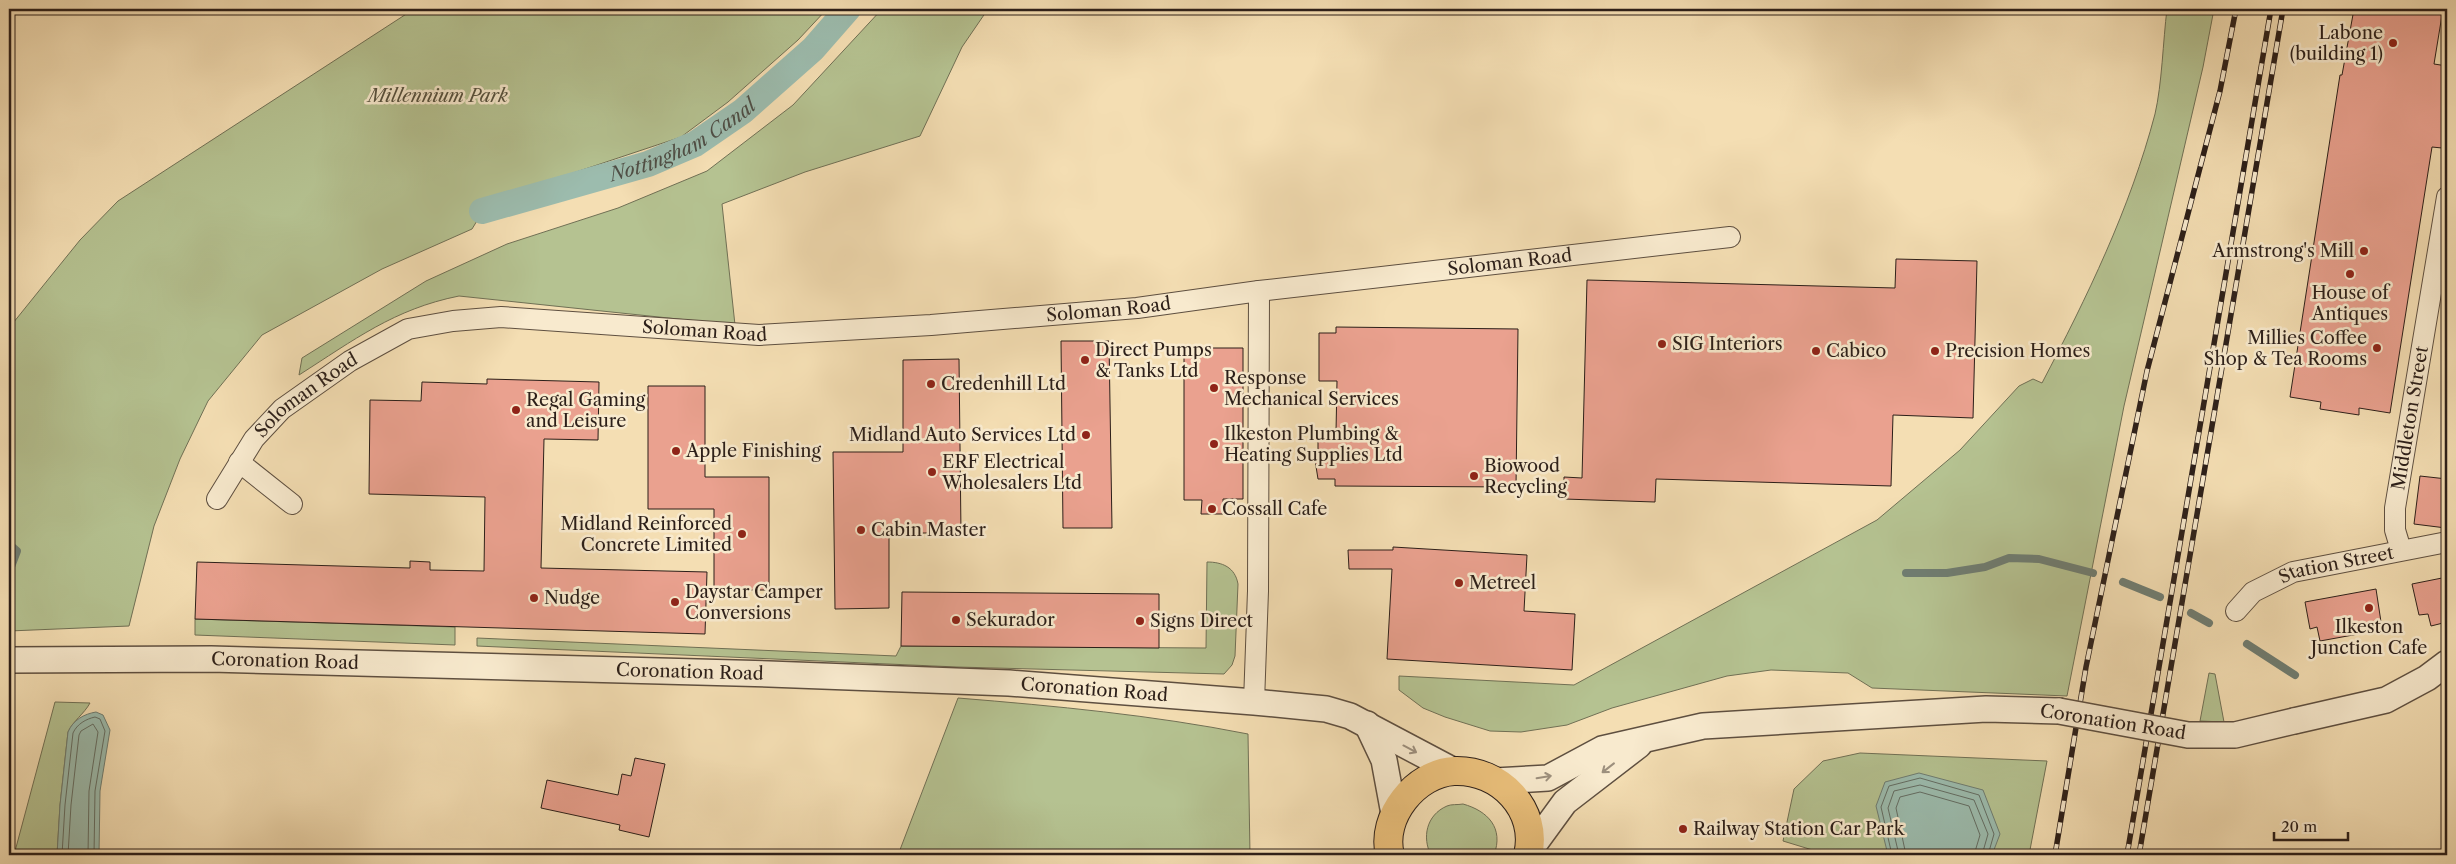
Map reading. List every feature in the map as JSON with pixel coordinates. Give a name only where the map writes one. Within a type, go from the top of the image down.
[{"type":"main road","points":[[1387,853],[1389,833],[1394,814],[1403,801],[1426,780],[1454,772],[1496,780],[1522,805],[1529,823],[1529,853]]},
{"type":"street","name":"Middleton Street","points":[[2400,550],[2395,530],[2396,508],[2447,197]]},
{"type":"street","name":"Soloman Road","points":[[217,498],[254,439],[282,409],[350,361],[408,329],[453,321],[501,317],[769,334],[931,325],[1137,308],[1259,291],[1730,237]]},
{"type":"street","points":[[1254,702],[1258,591],[1259,291]]},
{"type":"street","points":[[239,462],[292,504]]},
{"type":"street","name":"Station Street","points":[[2236,611],[2253,592],[2293,572],[2447,542]]},
{"type":"street","name":"Coronation Road","points":[[9,660],[211,659],[759,673],[1009,683],[1326,709],[1350,716],[1367,724],[1454,772]]},
{"type":"street","name":"Coronation Road","points":[[1496,780],[1548,778],[1602,749],[1703,726],[1854,715],[1986,709],[2059,711],[2188,735],[2235,734],[2386,700],[2427,678],[2447,663]]},
{"type":"street","points":[[1367,724],[1384,760],[1394,814]]},
{"type":"street","name":"Coronation Road","points":[[1529,853],[1565,802],[1646,739]]},
{"type":"green space","name":"Millennium Park","points":[[414,9],[827,9],[798,40],[728,102],[681,137],[489,201],[472,229],[382,269],[262,335],[208,401],[180,459],[154,526],[129,626],[9,631],[9,328],[80,240],[118,201]]},
{"type":"green space","points":[[882,9],[988,9],[962,47],[920,136],[805,172],[722,204],[735,325],[459,296],[394,317],[299,375],[302,358],[426,281],[507,244],[618,208],[707,171],[793,105]]},
{"type":"green space","points":[[2167,9],[2214,9],[2203,67],[2124,406],[2067,696],[1872,688],[1848,673],[1771,670],[1727,676],[1612,708],[1567,725],[1521,732],[1490,731],[1445,717],[1423,708],[1399,690],[1399,676],[1574,685],[1877,520],[1960,450],[2019,386],[2033,379],[2042,383],[2106,252],[2145,149],[2157,102]]},
{"type":"green space","points":[[1207,562],[1223,564],[1234,573],[1238,584],[1235,656],[1232,665],[1224,674],[957,667],[477,646],[477,638],[896,656],[901,646],[1206,648]]},
{"type":"green space","points":[[195,619],[455,627],[455,645],[195,635]]},
{"type":"green space","points":[[2209,673],[2215,674],[2224,722],[2200,721]]},
{"type":"green space","points":[[958,698],[1104,712],[1176,721],[1248,734],[1250,855],[898,855]]},
{"type":"green space","points":[[55,702],[90,703],[68,732],[57,855],[14,855]]},
{"type":"green space","points":[[1860,753],[2047,761],[2029,855],[1829,855],[1783,841],[1794,789],[1823,761]]},
{"type":"green space","points":[[1463,804],[1480,811],[1492,822],[1497,837],[1494,855],[1431,855],[1427,841],[1430,821],[1434,815],[1447,806]]},
{"type":"water","points":[[96,712],[103,715],[110,730],[100,791],[99,855],[57,855],[68,732],[79,718]]},
{"type":"water","points":[[1919,773],[1983,790],[2000,834],[1992,855],[1888,855],[1876,806],[1885,782]]},
{"type":"building","name":"Armstrong's Mill","points":[[2354,9],[2443,9],[2434,64],[2447,66],[2447,114],[2442,148],[2432,147],[2390,413],[2359,408],[2359,415],[2320,409],[2321,402],[2290,397],[2340,75],[2342,75]]},
{"type":"building","points":[[1896,259],[1977,261],[1973,418],[1893,415],[1891,486],[1656,479],[1655,502],[1564,499],[1564,477],[1582,478],[1587,280],[1895,288]]},
{"type":"building","points":[[1336,327],[1518,329],[1516,487],[1335,486],[1335,479],[1318,479],[1315,460],[1318,451],[1318,432],[1336,432],[1337,381],[1319,381],[1319,333],[1336,333]]},
{"type":"building","points":[[1061,341],[1109,341],[1112,528],[1063,528]]},
{"type":"building","name":"Ilkeston Plumbing & Heating Supplies Ltd","points":[[1184,348],[1243,348],[1243,499],[1223,499],[1223,514],[1201,514],[1202,500],[1184,500]]},
{"type":"building","points":[[959,359],[961,533],[889,533],[889,608],[835,609],[833,452],[903,452],[903,360]]},
{"type":"building","points":[[487,379],[599,382],[598,440],[544,439],[541,568],[707,572],[705,634],[195,619],[197,562],[410,568],[410,561],[430,562],[430,570],[484,571],[485,497],[369,494],[370,400],[421,401],[422,382],[487,384]]},
{"type":"building","points":[[648,386],[705,386],[705,477],[769,477],[769,590],[714,590],[714,509],[648,509]]},
{"type":"building","points":[[2420,476],[2447,479],[2446,528],[2414,524]]},
{"type":"building","name":"Metreel","points":[[1393,547],[1527,555],[1524,611],[1575,614],[1572,670],[1387,659],[1392,569],[1349,569],[1348,550],[1393,550]]},
{"type":"building","points":[[2447,577],[2447,622],[2431,626],[2428,614],[2419,615],[2412,584]]},
{"type":"building","points":[[2376,589],[2381,622],[2363,628],[2364,633],[2320,641],[2317,627],[2310,629],[2305,602]]},
{"type":"building","points":[[902,592],[1159,594],[1159,648],[901,646]]},
{"type":"building","points":[[635,758],[665,764],[649,837],[619,830],[620,825],[541,808],[547,780],[618,795],[622,774],[631,776]]},
{"type":"waterway","name":"Nottingham Canal","points":[[482,211],[648,164],[695,144],[743,111],[813,49],[848,9]]},
{"type":"waterway","points":[[9,544],[17,551],[9,572]]},
{"type":"waterway","points":[[1906,573],[1947,573],[1985,567],[2009,558],[2039,559],[2093,573]]},
{"type":"waterway","points":[[2123,582],[2160,597]]},
{"type":"waterway","points":[[2191,613],[2209,623]]},
{"type":"waterway","points":[[2247,644],[2295,675]]},
{"type":"railway","points":[[2055,855],[2086,667],[2147,371],[2220,91],[2236,9]]},
{"type":"railway","points":[[2127,855],[2271,9]]},
{"type":"railway","points":[[2139,855],[2283,9]]},
{"type":"place","name":"Labone (building 1)","points":[[2393,43]]},
{"type":"place","name":"Armstrong's Mill","points":[[2364,251]]},
{"type":"place","name":"House of Antiques","points":[[2350,274]]},
{"type":"place","name":"SIG Interiors","points":[[1662,344]]},
{"type":"place","name":"Millies Coffee Shop & Tea Rooms","points":[[2377,348]]},
{"type":"place","name":"Cabico","points":[[1816,351]]},
{"type":"place","name":"Precision Homes","points":[[1935,351]]},
{"type":"place","name":"Direct Pumps & Tanks Ltd","points":[[1085,360]]},
{"type":"place","name":"Credenhill Ltd","points":[[931,384]]},
{"type":"place","name":"Response Mechanical Services","points":[[1214,388]]},
{"type":"place","name":"Regal Gaming and Leisure","points":[[516,410]]},
{"type":"place","name":"Midland Auto Services Ltd","points":[[1086,435]]},
{"type":"place","name":"Ilkeston Plumbing & Heating Supplies Ltd","points":[[1214,444]]},
{"type":"place","name":"Apple Finishing","points":[[676,451]]},
{"type":"place","name":"ERF Electrical Wholesalers Ltd","points":[[932,472]]},
{"type":"place","name":"Biowood Recycling","points":[[1474,476]]},
{"type":"place","name":"Cossall Cafe","points":[[1212,509]]},
{"type":"place","name":"Cabin Master","points":[[861,530]]},
{"type":"place","name":"Midland Reinforced Concrete Limited","points":[[742,534]]},
{"type":"place","name":"Metreel","points":[[1459,583]]},
{"type":"place","name":"Nudge","points":[[534,598]]},
{"type":"place","name":"Daystar Camper Conversions","points":[[675,602]]},
{"type":"place","name":"Ilkeston Junction Cafe","points":[[2369,608]]},
{"type":"place","name":"Sekurador","points":[[956,620]]},
{"type":"place","name":"Signs Direct","points":[[1140,621]]},
{"type":"place","name":"Railway Station Car Park","points":[[1683,829]]}]
